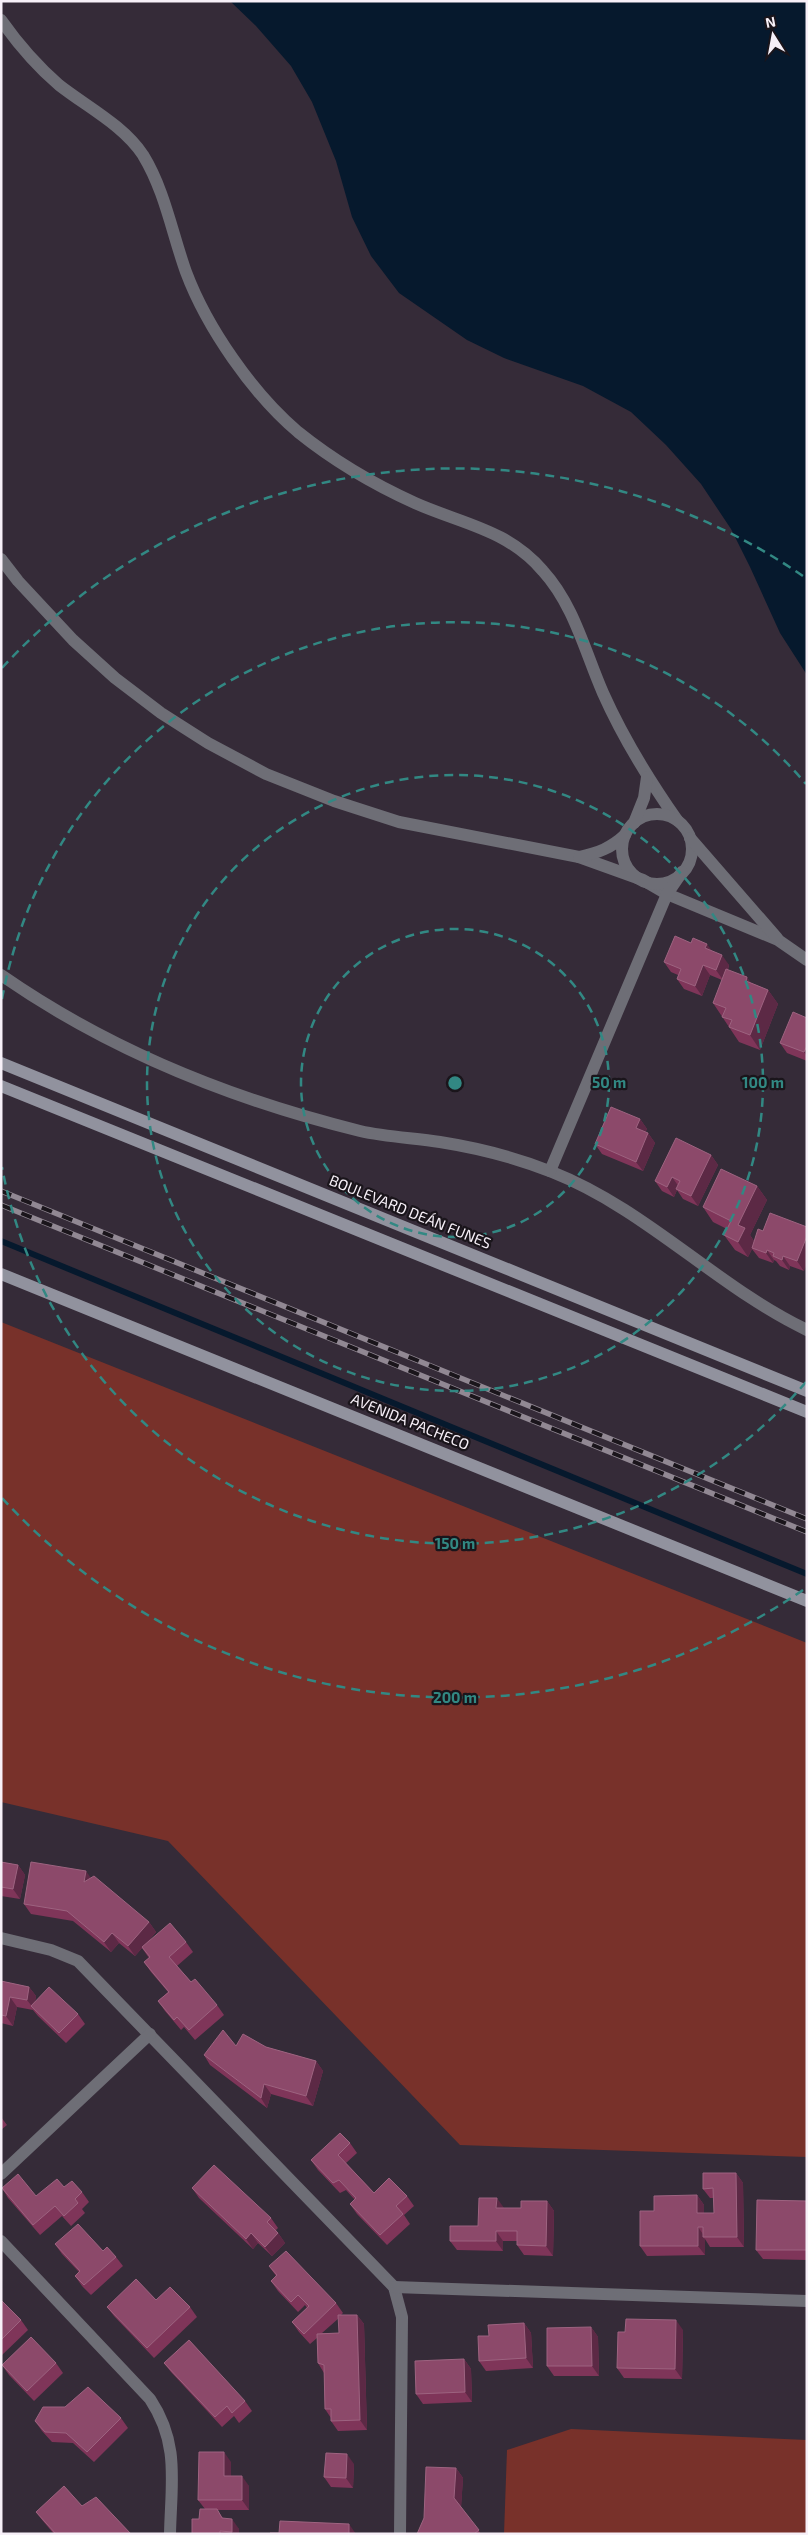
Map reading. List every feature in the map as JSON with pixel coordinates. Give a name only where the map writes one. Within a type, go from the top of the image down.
[{"type":"main road","name":"BOULEVARD DEÁN FUNES","points":[[1,1063],[807,1391]]},
{"type":"main road","points":[[1,1086],[807,1412]]},
{"type":"main road","name":"AVENIDA PACHECO","points":[[1,1274],[807,1601]]},
{"type":"street","points":[[1,20],[40,68],[120,130],[141,152],[154,175],[187,274],[203,308],[242,369],[296,430],[336,461],[373,483],[417,504],[501,535],[526,554],[545,572],[562,597],[578,629],[604,696],[647,777],[690,837],[778,940]]},
{"type":"street","points":[[1,559],[73,640],[115,678],[161,713],[208,743],[266,774],[334,801],[400,822],[579,857],[643,880],[664,883],[674,879],[682,872]]},
{"type":"street","points":[[579,857],[600,852],[613,846],[625,835],[634,823],[644,798],[647,777]]},
{"type":"street","points":[[634,823],[643,816],[655,814],[666,815],[677,820]]},
{"type":"street","points":[[625,835],[623,856],[634,874],[667,894],[778,940],[807,960]]},
{"type":"street","points":[[550,1171],[667,894],[691,856],[690,837]]},
{"type":"street","points":[[1,975],[85,1026],[154,1061],[213,1085],[296,1114],[364,1131],[478,1150],[550,1171],[596,1192],[730,1283],[807,1330]]},
{"type":"street","points":[[1,1938],[51,1950],[78,1961],[394,2288],[402,2318],[400,2534]]},
{"type":"street","points":[[1,2174],[150,2034]]},
{"type":"street","points":[[1,2241],[150,2400],[161,2416],[169,2434],[172,2458],[170,2534]]},
{"type":"street","points":[[394,2288],[807,2301]]},
{"type":"shaded area","points":[[1,1322],[807,1643],[807,2157],[460,2145],[168,1841],[1,1802]]},
{"type":"shaded area","points":[[571,2429],[807,2440],[807,2534],[504,2534],[507,2450]]},
{"type":"water","points":[[230,1],[807,1],[807,675],[780,633],[731,529],[701,484],[666,445],[631,412],[583,386],[504,358],[467,340],[399,293],[371,256],[352,217],[336,161],[312,102],[291,66],[256,26]]},
{"type":"building","points":[[675,936],[691,943],[693,938],[707,944],[705,948],[722,955],[716,970],[703,965],[695,986],[677,979],[681,969],[664,962]]},
{"type":"building","points":[[726,969],[747,977],[746,981],[768,990],[750,1035],[729,1027],[732,1020],[722,1017],[726,1008],[713,1003]]},
{"type":"building","points":[[793,1012],[807,1018],[807,1046],[804,1052],[780,1043]]},
{"type":"building","points":[[611,1107],[640,1119],[636,1128],[648,1133],[636,1162],[595,1144]]},
{"type":"building","points":[[676,1138],[711,1155],[691,1196],[676,1189],[680,1181],[672,1177],[667,1187],[655,1181]]},
{"type":"building","points":[[721,1169],[757,1186],[738,1225],[745,1228],[738,1242],[724,1235],[731,1221],[703,1207]]},
{"type":"building","points":[[770,1213],[807,1227],[807,1236],[797,1261],[783,1256],[782,1260],[773,1256],[774,1253],[767,1250],[766,1253],[752,1248],[758,1229],[763,1231]]},
{"type":"building","points":[[1,1862],[18,1865],[13,1889],[1,1887]]},
{"type":"building","points":[[31,1862],[86,1871],[84,1882],[94,1876],[149,1922],[128,1946],[112,1933],[104,1942],[67,1911],[24,1904]]},
{"type":"building","points":[[170,1923],[186,1942],[169,1957],[191,1982],[195,1979],[217,2005],[189,2030],[177,2017],[174,2020],[158,2001],[169,1992],[144,1962],[150,1957],[142,1947]]},
{"type":"building","points":[[1,1981],[29,1987],[27,2000],[10,1997],[6,2016],[1,2015]]},
{"type":"building","points":[[49,1987],[78,2014],[59,2033],[31,2006]]},
{"type":"building","points":[[223,2030],[236,2046],[243,2034],[266,2047],[316,2061],[306,2096],[264,2084],[261,2098],[204,2055]]},
{"type":"building","points":[[340,2133],[350,2143],[338,2155],[374,2193],[389,2178],[407,2196],[396,2206],[403,2214],[380,2235],[350,2204],[356,2198],[339,2180],[333,2183],[311,2160]]},
{"type":"building","points":[[214,2165],[271,2218],[267,2222],[278,2233],[265,2247],[251,2233],[246,2239],[192,2188]]},
{"type":"building","points":[[703,2173],[736,2173],[737,2237],[703,2237],[703,2227],[698,2227],[698,2246],[640,2246],[640,2211],[654,2211],[654,2196],[697,2195],[697,2213],[714,2213],[713,2188],[703,2189]]},
{"type":"building","points":[[18,2174],[36,2196],[57,2179],[64,2187],[72,2181],[82,2192],[75,2199],[78,2203],[64,2216],[55,2206],[33,2225],[2,2188]]},
{"type":"building","points":[[479,2198],[497,2198],[496,2208],[521,2208],[521,2201],[547,2201],[546,2246],[517,2245],[517,2231],[496,2231],[496,2241],[450,2241],[450,2226],[478,2226]]},
{"type":"building","points":[[757,2200],[807,2201],[807,2250],[756,2250]]},
{"type":"building","points":[[78,2224],[103,2251],[107,2247],[116,2257],[84,2285],[75,2276],[80,2271],[55,2244]]},
{"type":"building","points":[[286,2251],[336,2303],[304,2334],[292,2322],[309,2306],[298,2295],[291,2302],[271,2281],[277,2275],[269,2266]]},
{"type":"building","points":[[136,2279],[156,2300],[170,2287],[190,2307],[147,2348],[107,2307]]},
{"type":"building","points":[[1,2300],[21,2320],[1,2340]]},
{"type":"building","points":[[338,2315],[357,2315],[360,2420],[331,2421],[331,2409],[325,2409],[324,2365],[318,2363],[317,2334],[339,2333]]},
{"type":"building","points":[[626,2319],[676,2320],[675,2369],[617,2368],[618,2332],[625,2332]]},
{"type":"building","points":[[524,2323],[526,2358],[479,2361],[478,2336],[489,2336],[488,2325]]},
{"type":"building","points":[[591,2327],[592,2366],[547,2366],[547,2328]]},
{"type":"building","points":[[31,2337],[56,2363],[27,2391],[2,2365]]},
{"type":"building","points":[[189,2340],[245,2401],[232,2413],[227,2406],[215,2417],[164,2363]]},
{"type":"building","points":[[464,2359],[465,2392],[416,2394],[415,2361]]},
{"type":"building","points":[[88,2387],[121,2418],[87,2452],[66,2433],[45,2432],[35,2421],[43,2407],[65,2407]]},
{"type":"building","points":[[199,2452],[224,2452],[224,2476],[242,2476],[242,2500],[198,2500]]},
{"type":"building","points":[[326,2453],[347,2454],[346,2478],[324,2477]]},
{"type":"building","points":[[426,2467],[456,2468],[454,2498],[479,2530],[474,2534],[417,2534],[424,2518]]},
{"type":"building","points":[[64,2486],[82,2506],[96,2497],[131,2534],[56,2534],[36,2512]]},
{"type":"building","points":[[200,2509],[217,2509],[222,2518],[232,2519],[232,2532],[220,2531],[220,2534],[192,2534],[192,2519],[199,2519]]},
{"type":"building","points":[[280,2521],[349,2524],[349,2534],[270,2534],[279,2533]]},
{"type":"waterway","points":[[1,1241],[807,1574]]},
{"type":"railway","points":[[1,1191],[807,1519]]},
{"type":"railway","points":[[1,1205],[807,1532]]}]
